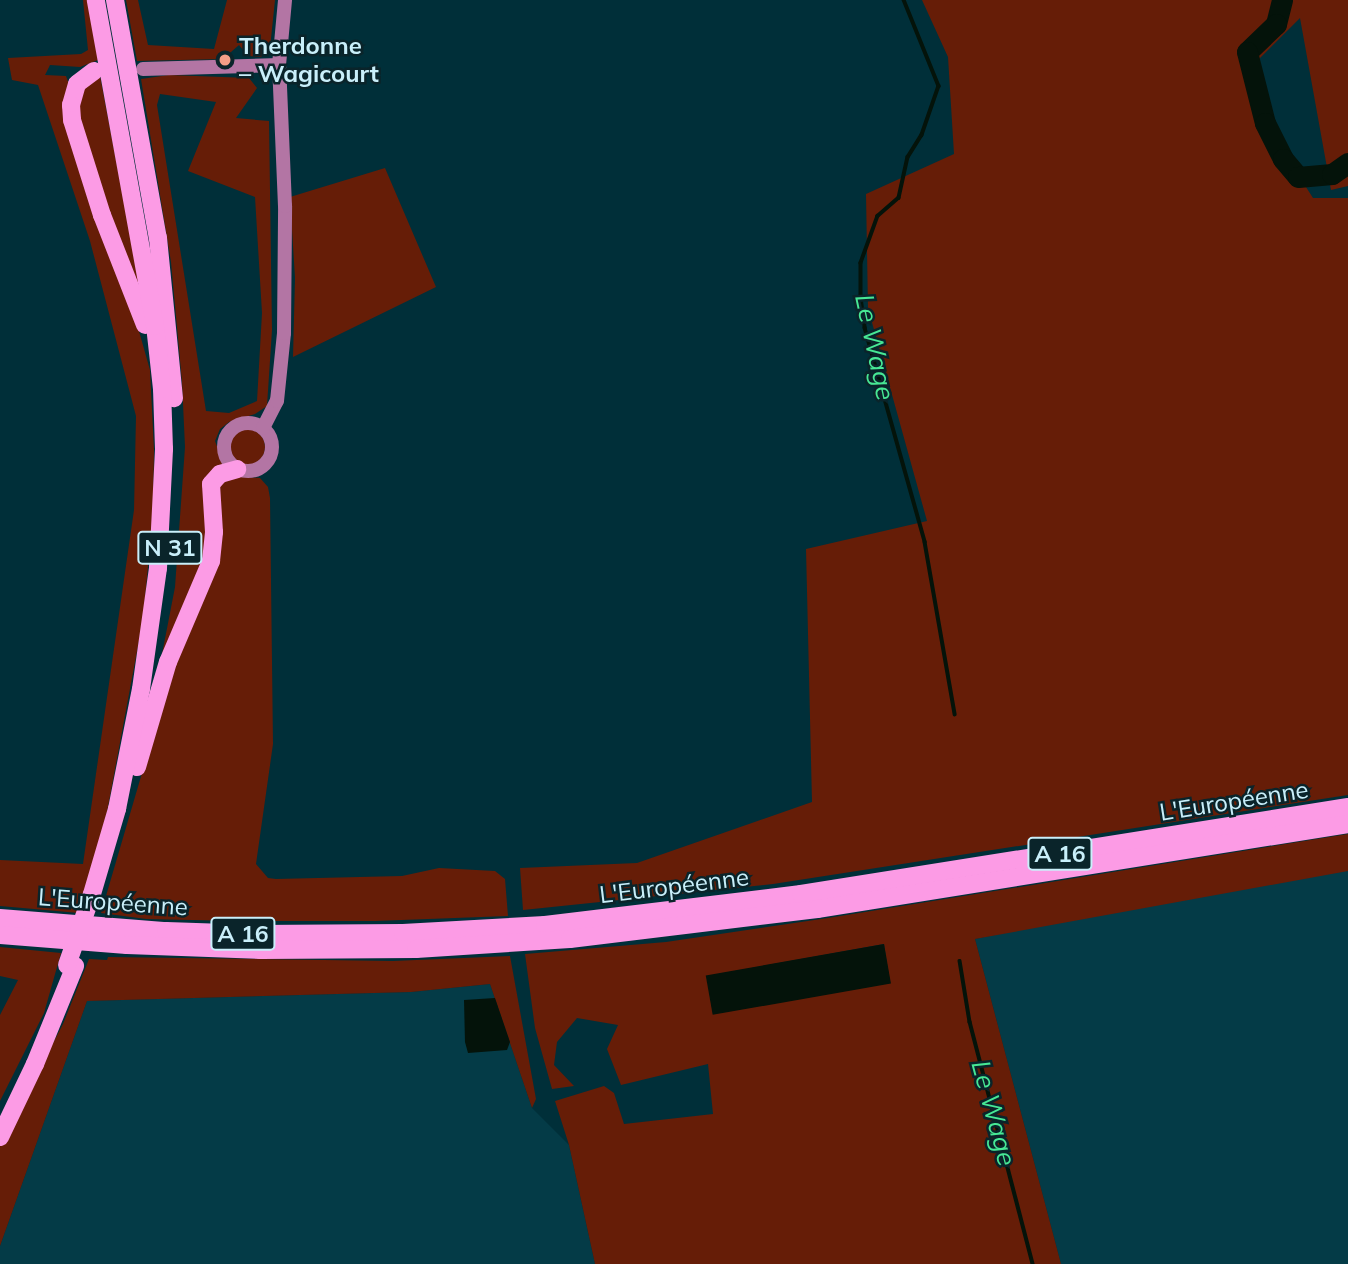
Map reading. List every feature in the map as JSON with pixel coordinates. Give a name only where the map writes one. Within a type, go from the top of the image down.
[{"type":"highway","name":"N 31","points":[[96,0],[155,326],[164,417],[163,479],[155,594],[139,701],[96,895]]},
{"type":"highway","name":"N 31","points":[[0,1137],[43,1045],[130,792],[164,598],[175,437],[173,374],[162,264],[115,0]]},
{"type":"highway","points":[[93,71],[77,84],[72,99],[72,120],[102,215],[145,325],[154,371],[163,479]]},
{"type":"highway","points":[[130,792],[169,662],[211,561],[214,532],[211,484],[223,472],[237,469]]},
{"type":"highway","name":"L'Européenne","points":[[0,918],[166,931],[257,934],[403,933],[568,923],[790,896],[1348,807]]},
{"type":"highway","name":"L'Européenne","points":[[0,935],[138,946],[294,950],[416,948],[570,939],[817,909],[1348,824]]},
{"type":"highway","name":"N 31","points":[[0,1119],[71,965]]},
{"type":"street","points":[[263,428],[277,401],[284,333],[285,213],[279,65],[285,0]]},
{"type":"street","points":[[143,69],[279,65]]},
{"type":"street","points":[[243,423],[263,428],[272,446],[267,461],[253,470],[237,469],[224,453],[226,436],[243,423]]},
{"type":"shaded area","points":[[83,0],[89,0],[98,60],[80,67],[50,65],[45,75],[66,76],[70,87],[150,370],[154,450],[153,514],[143,619],[107,812],[79,913],[0,906],[0,860],[83,864],[134,510],[136,416],[90,241],[38,85],[12,80],[8,58],[81,54],[88,50]]},
{"type":"shaded area","points":[[126,0],[138,0],[148,45],[214,49],[227,0],[275,0],[270,48],[261,57],[248,56],[239,45],[223,59],[137,61]]},
{"type":"shaded area","points":[[922,0],[1348,0],[1348,186],[1331,190],[1300,18],[1252,66],[1265,123],[1313,198],[1348,198],[1348,795],[773,884],[523,910],[520,868],[637,863],[812,802],[806,549],[927,521],[868,308],[866,194],[954,154],[948,57]]},
{"type":"shaded area","points":[[169,75],[249,78],[257,88],[236,118],[269,121],[272,330],[267,406],[255,414],[229,422],[220,429],[215,441],[224,465],[207,555],[158,675],[175,587],[185,447],[171,262],[141,79]],"holes":[[[160,94],[216,102],[188,171],[255,197],[262,313],[257,401],[229,413],[206,411],[157,105]]]},
{"type":"shaded area","points":[[100,76],[142,285],[136,282],[115,236],[78,114],[85,82]]},
{"type":"shaded area","points":[[385,168],[436,287],[293,357],[295,278],[290,197]]},
{"type":"shaded area","points":[[247,429],[260,434],[265,447],[260,460],[247,465],[234,460],[229,447],[234,434]]},
{"type":"shaded area","points":[[234,476],[260,478],[268,487],[270,498],[273,744],[256,864],[268,878],[276,879],[402,876],[439,868],[495,871],[505,879],[508,916],[375,921],[238,921],[146,919],[101,913],[166,691],[203,592],[219,484]]},
{"type":"shaded area","points":[[1348,834],[1348,871],[975,939],[1061,1264],[595,1264],[569,1145],[555,1101],[604,1086],[614,1093],[624,1124],[713,1114],[708,1064],[621,1085],[607,1049],[618,1025],[577,1018],[557,1042],[554,1065],[574,1086],[552,1089],[535,1028],[525,954],[666,942]],"holes":[[[884,944],[890,983],[713,1014],[707,976]]]},
{"type":"shaded area","points":[[1348,864],[1348,1264],[1061,1264],[975,939]]},
{"type":"shaded area","points":[[884,944],[891,983],[713,1015],[706,975]]},
{"type":"shaded area","points":[[0,947],[61,953],[44,1013],[0,1101],[0,1015],[18,980],[0,976]]},
{"type":"shaded area","points":[[510,956],[536,1099],[532,1108],[490,984],[411,992],[87,1001],[0,1246],[0,1144],[63,1024],[89,959],[107,960],[108,957],[393,961]]},
{"type":"shaded area","points":[[490,984],[532,1108],[569,1145],[595,1264],[0,1264],[0,1246],[87,1001],[411,992]]},
{"type":"shaded area","points":[[495,998],[510,1042],[507,1050],[468,1053],[465,1042],[464,1000]]},
{"type":"waterway","name":"Le Wage","points":[[904,0],[939,86],[922,135],[908,157],[899,198],[878,216],[861,263],[861,298],[865,328],[925,542],[955,714]]},
{"type":"waterway","points":[[1282,0],[1276,24],[1247,52],[1265,123],[1283,159],[1298,177],[1332,174],[1348,163]]},
{"type":"waterway","name":"Le Wage","points":[[960,961],[970,1022],[1033,1264]]},
{"type":"place","name":"Therdonne – Wagicourt","points":[[225,60]]}]
